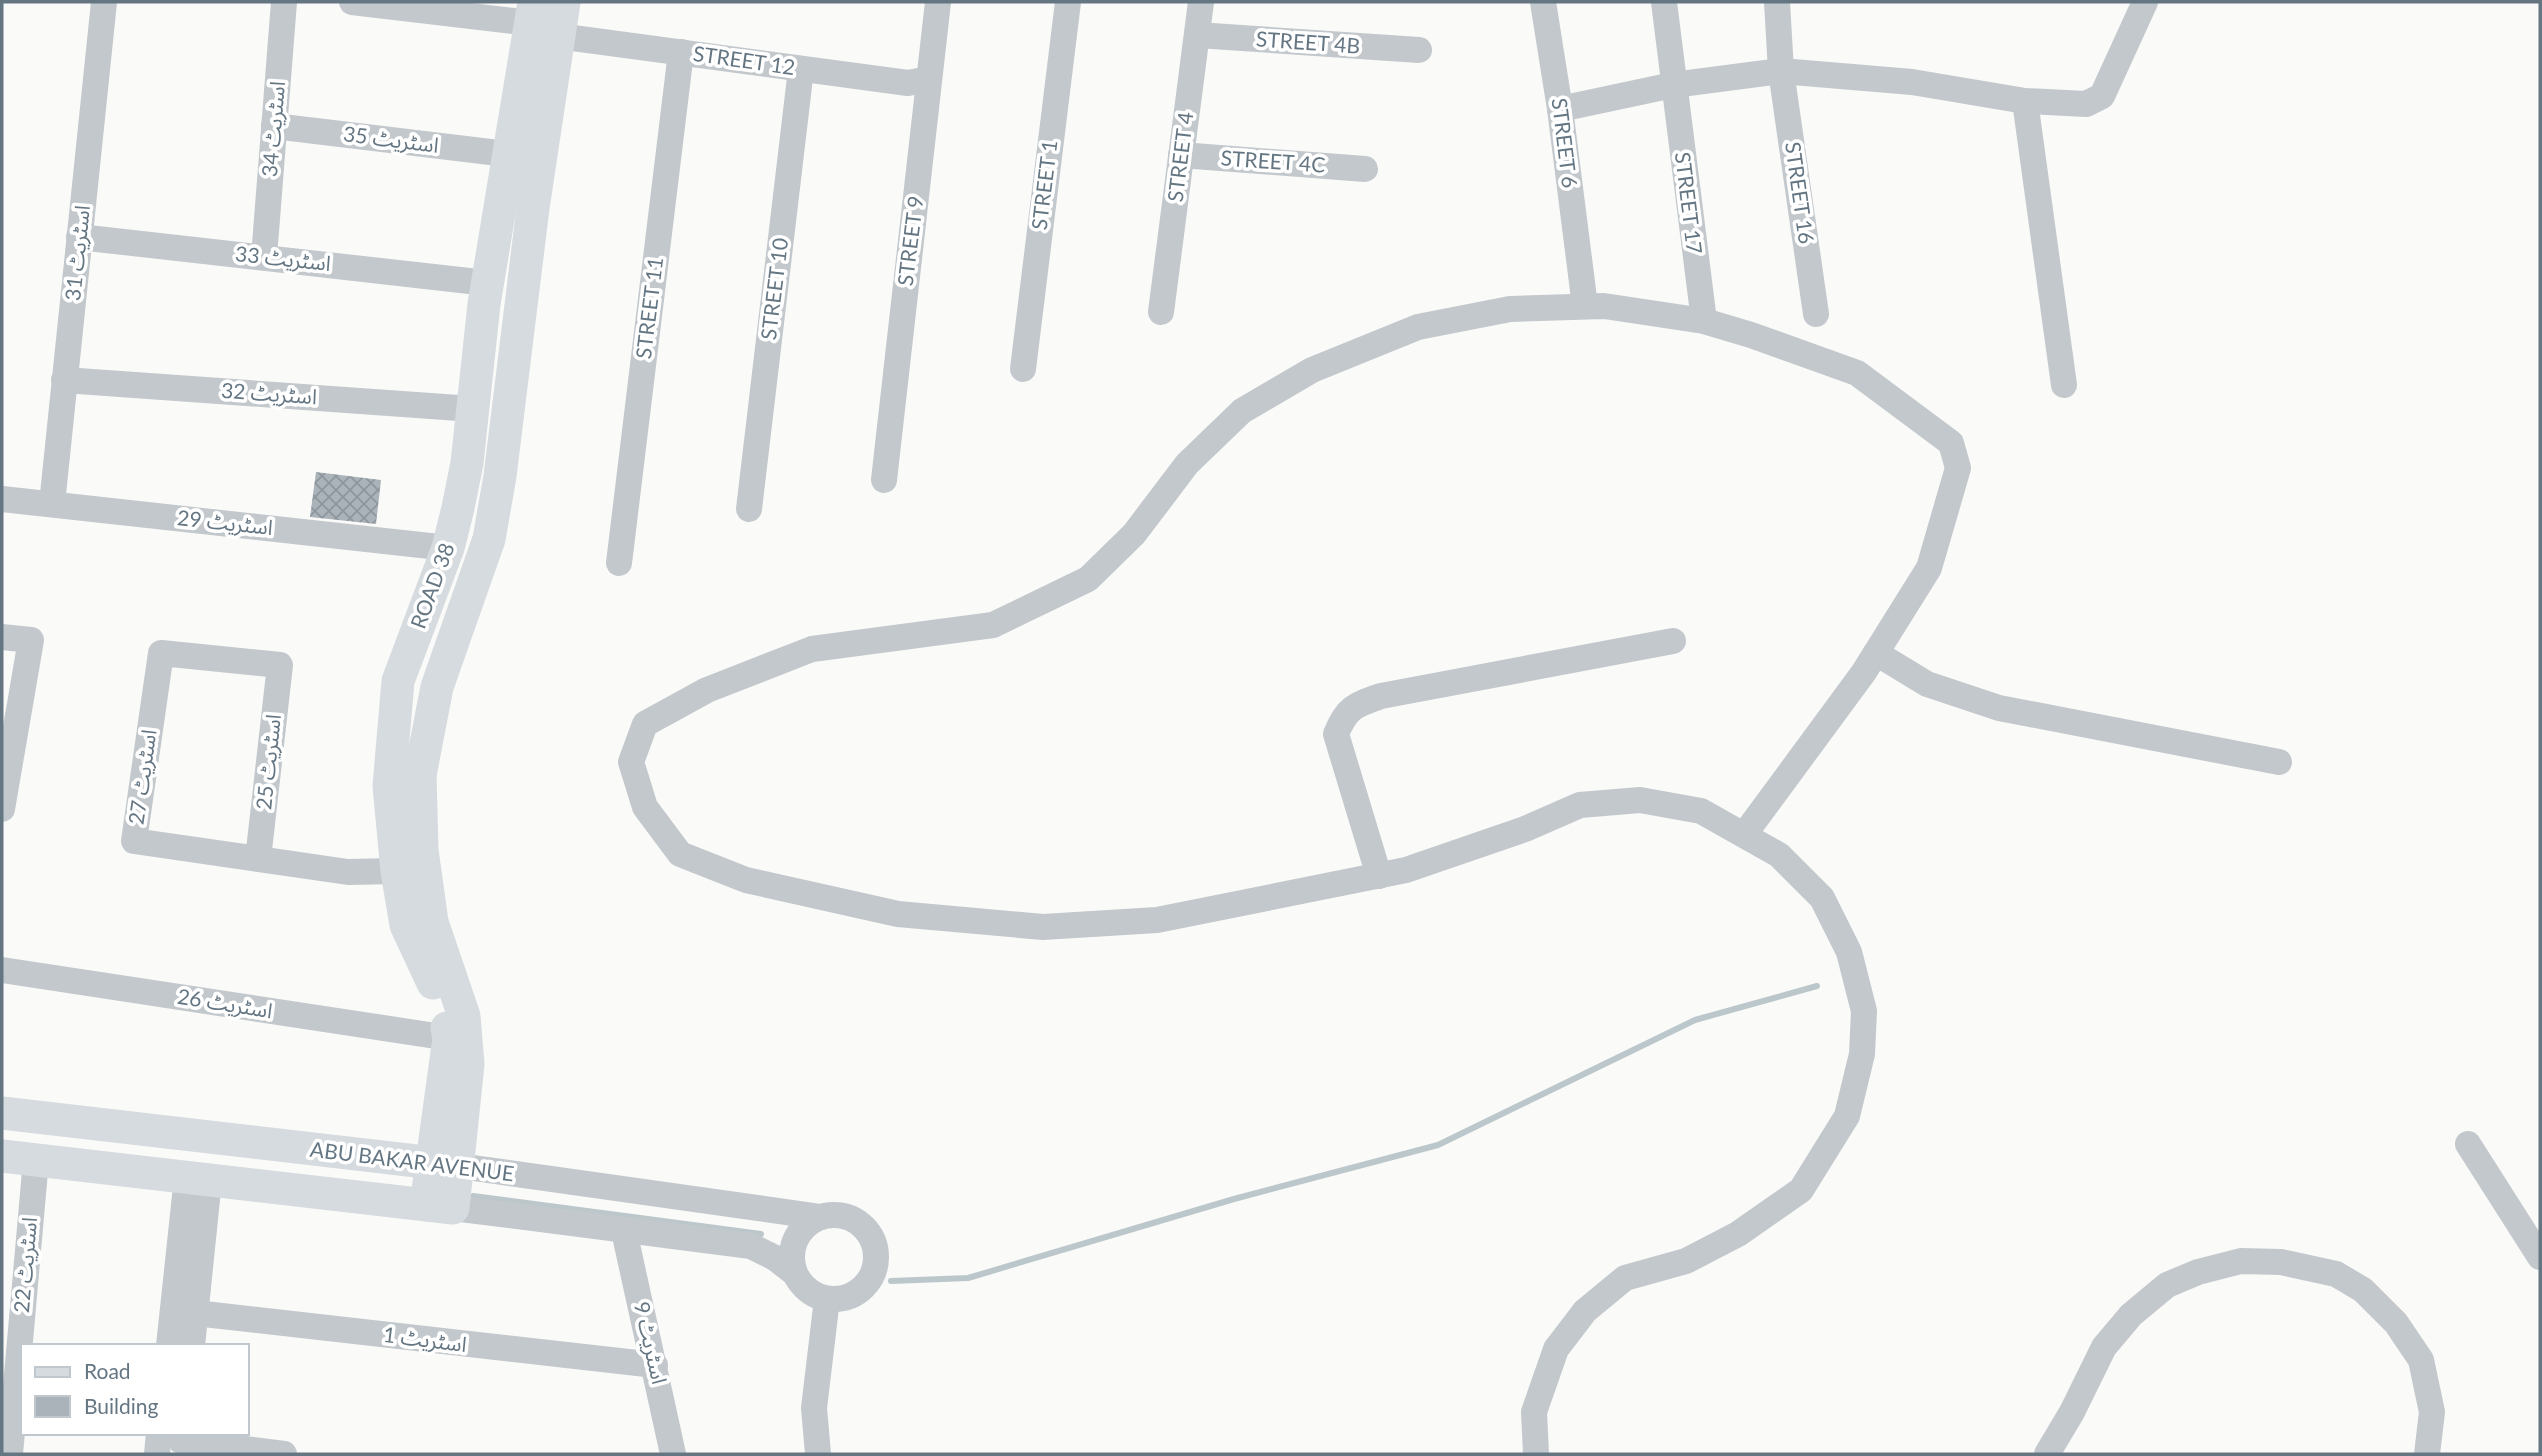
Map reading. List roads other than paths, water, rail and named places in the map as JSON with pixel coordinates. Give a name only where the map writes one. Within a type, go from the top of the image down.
[{"type":"main road","name":"ROAD 38","points":[[445,1165],[449,1038],[433,981],[406,925],[397,871],[389,786],[398,681],[448,548],[467,463],[487,283],[507,154],[541,20],[564,2]]},
{"type":"main road","name":"ROAD 38","points":[[445,1165],[468,1064],[464,1016],[432,922],[422,850],[420,775],[437,688],[489,539],[500,476],[533,208],[541,20]]},
{"type":"main road","name":"ABU BAKAR AVENUE","points":[[2,1112],[445,1165]]},
{"type":"main road","name":"ABU BAKAR AVENUE","points":[[2,1156],[440,1207]]},
{"type":"main road","points":[[440,1207],[445,1165]]},
{"type":"street","name":"اسٹریٹ 31","points":[[52,504],[104,2]]},
{"type":"street","name":"اسٹریٹ 34","points":[[264,257],[284,2]]},
{"type":"street","name":"STREET 12","points":[[352,2],[541,20],[681,52],[908,83],[929,79]]},
{"type":"street","name":"STREET 9","points":[[884,480],[938,2]]},
{"type":"street","name":"STREET 1","points":[[1023,369],[1068,2]]},
{"type":"street","name":"STREET 4","points":[[1161,312],[1201,2]]},
{"type":"street","name":"STREET 6","points":[[1543,2],[1560,109],[1583,295]]},
{"type":"street","name":"STREET 17","points":[[1664,2],[1704,321]]},
{"type":"street","name":"STREET 16","points":[[1777,2],[1782,71],[1815,314]]},
{"type":"street","points":[[1560,109],[1673,85],[1782,71],[1912,82],[2025,101],[2086,104],[2102,96],[2146,2]]},
{"type":"street","name":"STREET 4B","points":[[1197,35],[1419,50]]},
{"type":"street","name":"STREET 11","points":[[620,563],[681,52]]},
{"type":"street","name":"STREET 10","points":[[749,509],[801,69]]},
{"type":"street","points":[[2025,101],[2064,384]]},
{"type":"street","name":"اسٹریٹ 35","points":[[274,126],[507,154]]},
{"type":"street","name":"STREET 4C","points":[[1181,155],[1365,169]]},
{"type":"street","name":"اسٹریٹ 33","points":[[79,237],[487,283]]},
{"type":"street","points":[[1536,1454],[1534,1412],[1556,1349],[1585,1311],[1625,1278],[1686,1261],[1738,1234],[1801,1190],[1847,1116],[1862,1054],[1864,1011],[1849,952],[1822,898],[1779,855],[1701,811],[1640,800],[1580,805],[1525,830],[1406,870],[1157,920],[1043,927],[898,914],[746,880],[680,854],[645,807],[631,762],[645,724],[707,690],[812,649],[993,625],[1088,579],[1135,534],[1187,464],[1242,411],[1312,370],[1418,327],[1583,295],[1604,306],[1704,321],[1857,373],[1951,443],[1958,468],[1929,568],[1876,653],[1744,835]]},
{"type":"street","name":"اسٹریٹ 32","points":[[64,380],[473,409]]},
{"type":"street","name":"اسٹریٹ 29","points":[[2,499],[448,548]]},
{"type":"street","points":[[2,637],[31,640],[2,809]]},
{"type":"street","points":[[1379,876],[1336,734],[1344,715],[1356,705],[1381,696],[1673,641]]},
{"type":"street","name":"اسٹریٹ 27","points":[[280,665],[161,653],[134,841],[348,872],[397,871]]},
{"type":"street","points":[[1876,653],[1927,684],[1999,708],[2279,762]]},
{"type":"street","name":"اسٹریٹ 25","points":[[258,859],[280,665]]},
{"type":"street","name":"اسٹریٹ 26","points":[[2,970],[449,1038]]},
{"type":"street","points":[[2468,1144],[2540,1257]]},
{"type":"street","name":"اسٹریٹ 22","points":[[10,1454],[36,1160]]},
{"type":"street","name":"ABU BAKAR AVENUE","points":[[445,1165],[821,1217]]},
{"type":"street","points":[[192,1344],[198,1179]]},
{"type":"street","points":[[169,1344],[198,1179]]},
{"type":"street","name":"ABU BAKAR AVENUE","points":[[440,1207],[751,1246],[775,1258],[793,1272]]},
{"type":"street","points":[[834,1215],[858,1222],[867,1231],[876,1254],[875,1267],[863,1288],[840,1299],[827,1299],[812,1293],[800,1283],[793,1272],[794,1243],[800,1232],[821,1217],[834,1215]]},
{"type":"street","name":"اسٹریٹ 9","points":[[624,1231],[673,1454]]},
{"type":"street","points":[[2047,1454],[2072,1412],[2104,1347],[2131,1315],[2167,1285],[2198,1272],[2241,1261],[2281,1262],[2336,1274],[2363,1290],[2396,1323],[2421,1360],[2432,1412],[2427,1454]]},
{"type":"street","points":[[818,1454],[814,1408],[827,1299]]},
{"type":"street","name":"اسٹریٹ 1","points":[[195,1313],[655,1365]]},
{"type":"street","points":[[157,1454],[176,1440],[284,1454]]},
{"type":"waterway","points":[[891,1281],[968,1278],[1234,1199],[1438,1145],[1695,1020],[1817,986]]},
{"type":"waterway","points":[[473,1196],[761,1234]]}]
